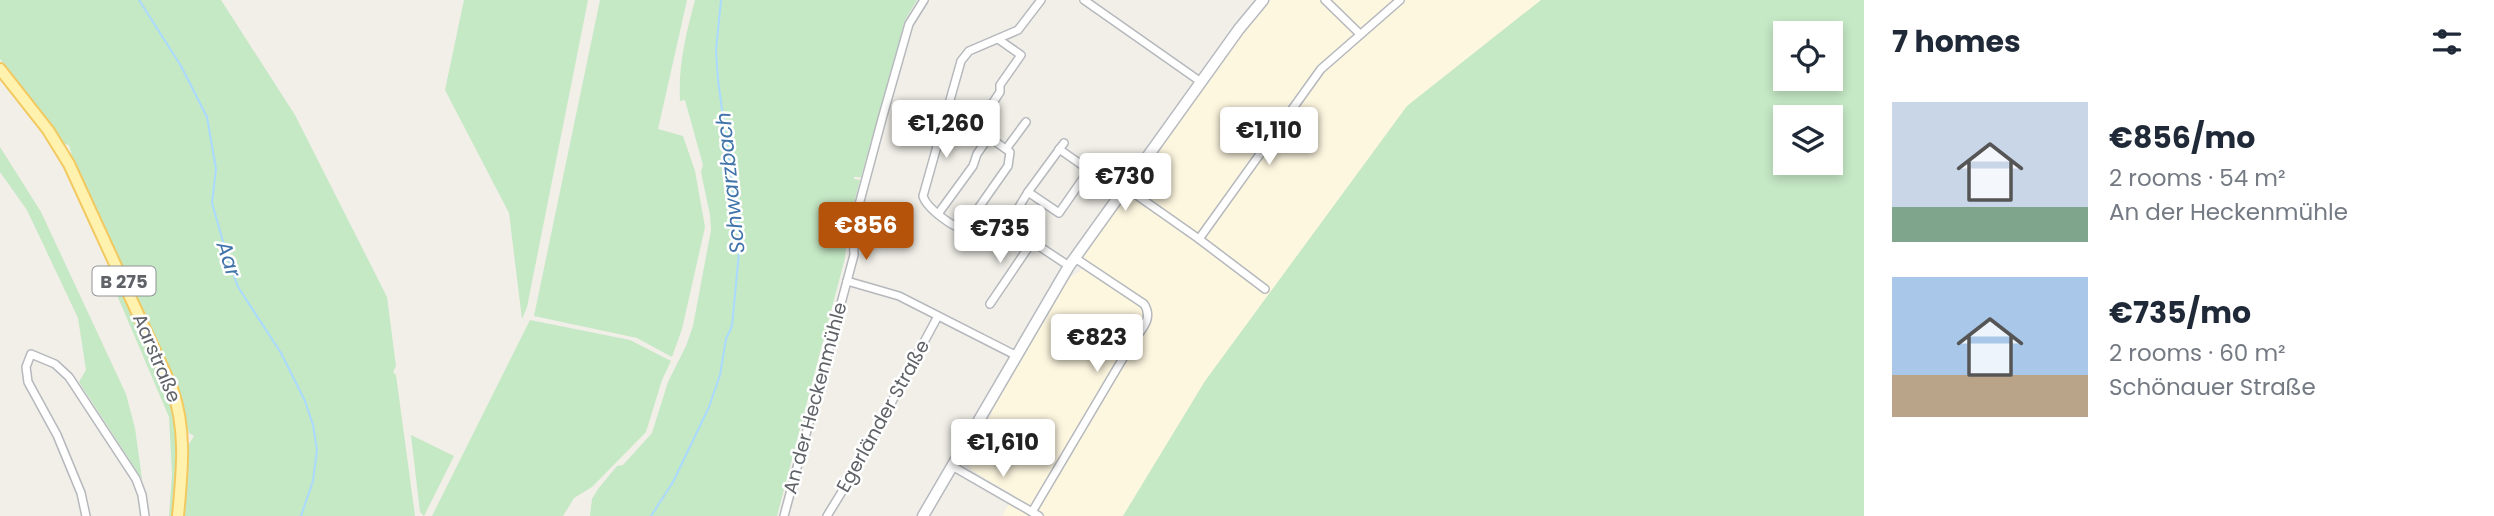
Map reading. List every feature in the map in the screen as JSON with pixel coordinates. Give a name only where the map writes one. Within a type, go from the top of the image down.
[{"type":"main road","points":[[923,516],[1072,262],[1201,82],[1264,0]]},
{"type":"main road","name":"Aarstraße","points":[[0,69],[40,118],[69,164],[172,388],[179,410],[183,442],[178,516]]},
{"type":"street","name":"An der Heckenmühle","points":[[784,516],[847,281],[853,254],[853,228],[872,155],[909,24],[925,0]]},
{"type":"street","points":[[963,230],[925,203],[923,192],[961,61],[969,51],[1018,30],[1041,0]]},
{"type":"street","points":[[1084,0],[1201,82]]},
{"type":"street","points":[[1325,0],[1360,34]]},
{"type":"street","points":[[1199,239],[1321,69],[1400,0]]},
{"type":"street","points":[[945,115],[957,119],[974,131],[1021,55],[998,39]]},
{"type":"street","points":[[1006,149],[1026,122]]},
{"type":"street","points":[[963,230],[1008,166],[1010,152],[976,128]]},
{"type":"street","points":[[938,214],[989,137]]},
{"type":"street","points":[[1008,225],[1028,192],[1061,146],[1089,170],[1059,213],[1028,192]]},
{"type":"street","points":[[1125,187],[1265,289]]},
{"type":"street","points":[[953,466],[1036,514],[1132,343],[1149,318],[1149,311],[1144,304],[1032,242],[1001,221],[993,220],[963,230]]},
{"type":"street","points":[[990,304],[1032,242]]},
{"type":"street","points":[[847,281],[899,296],[1017,356]]},
{"type":"street","name":"Egerländer Straße","points":[[827,516],[854,472],[938,316]]},
{"type":"street","points":[[86,516],[81,493],[57,435],[28,382],[26,367],[31,354],[55,364],[69,377],[136,479],[145,516]]},
{"type":"shaded area","points":[[1271,0],[1541,0],[1407,106],[1205,381],[1123,516],[1002,516],[1014,495],[973,471],[968,464],[968,457],[1001,392],[1067,279],[1079,272],[1087,261],[1084,258],[1085,253],[1122,198],[1241,35]]},
{"type":"green space","points":[[0,0],[221,0],[295,115],[387,297],[396,366],[393,372],[396,375],[415,516],[182,516],[189,444],[194,436],[189,433],[179,393],[74,163],[69,145],[64,144],[0,59]]},
{"type":"green space","points":[[464,0],[588,0],[527,307],[522,319],[509,213],[445,90]]},
{"type":"green space","points":[[600,0],[687,0],[658,129],[683,136],[695,171],[705,227],[682,329],[672,357],[637,338],[534,316]]},
{"type":"green space","points":[[695,0],[917,0],[905,20],[861,177],[854,177],[860,180],[849,223],[845,258],[777,516],[590,516],[592,499],[598,489],[617,466],[623,465],[652,433],[668,382],[693,326],[711,230],[701,172],[703,165],[685,100],[680,101],[681,63]]},
{"type":"green space","points":[[1541,0],[1864,0],[1864,516],[1123,516],[1205,381],[1407,106]]},
{"type":"green space","points":[[0,147],[41,212],[126,394],[135,428],[142,479],[79,382],[86,370],[78,318],[27,210],[0,172]]},
{"type":"green space","points":[[117,279],[168,391],[177,426],[174,516],[169,516],[172,474],[169,417],[111,281]]},
{"type":"green space","points":[[530,320],[630,340],[671,361],[662,380],[646,432],[592,487],[574,498],[563,516],[432,516]]},
{"type":"green space","points":[[411,435],[454,456],[424,516],[420,512]]},
{"type":"waterway","name":"Aar","points":[[139,0],[181,66],[207,117],[216,169],[212,203],[238,287],[281,353],[305,401],[313,425],[317,450],[313,481],[301,516]]},
{"type":"waterway","name":"Schwarzbach","points":[[651,516],[673,482],[709,407],[720,375],[726,339],[732,326],[740,242],[718,80],[716,50],[721,0]]}]
